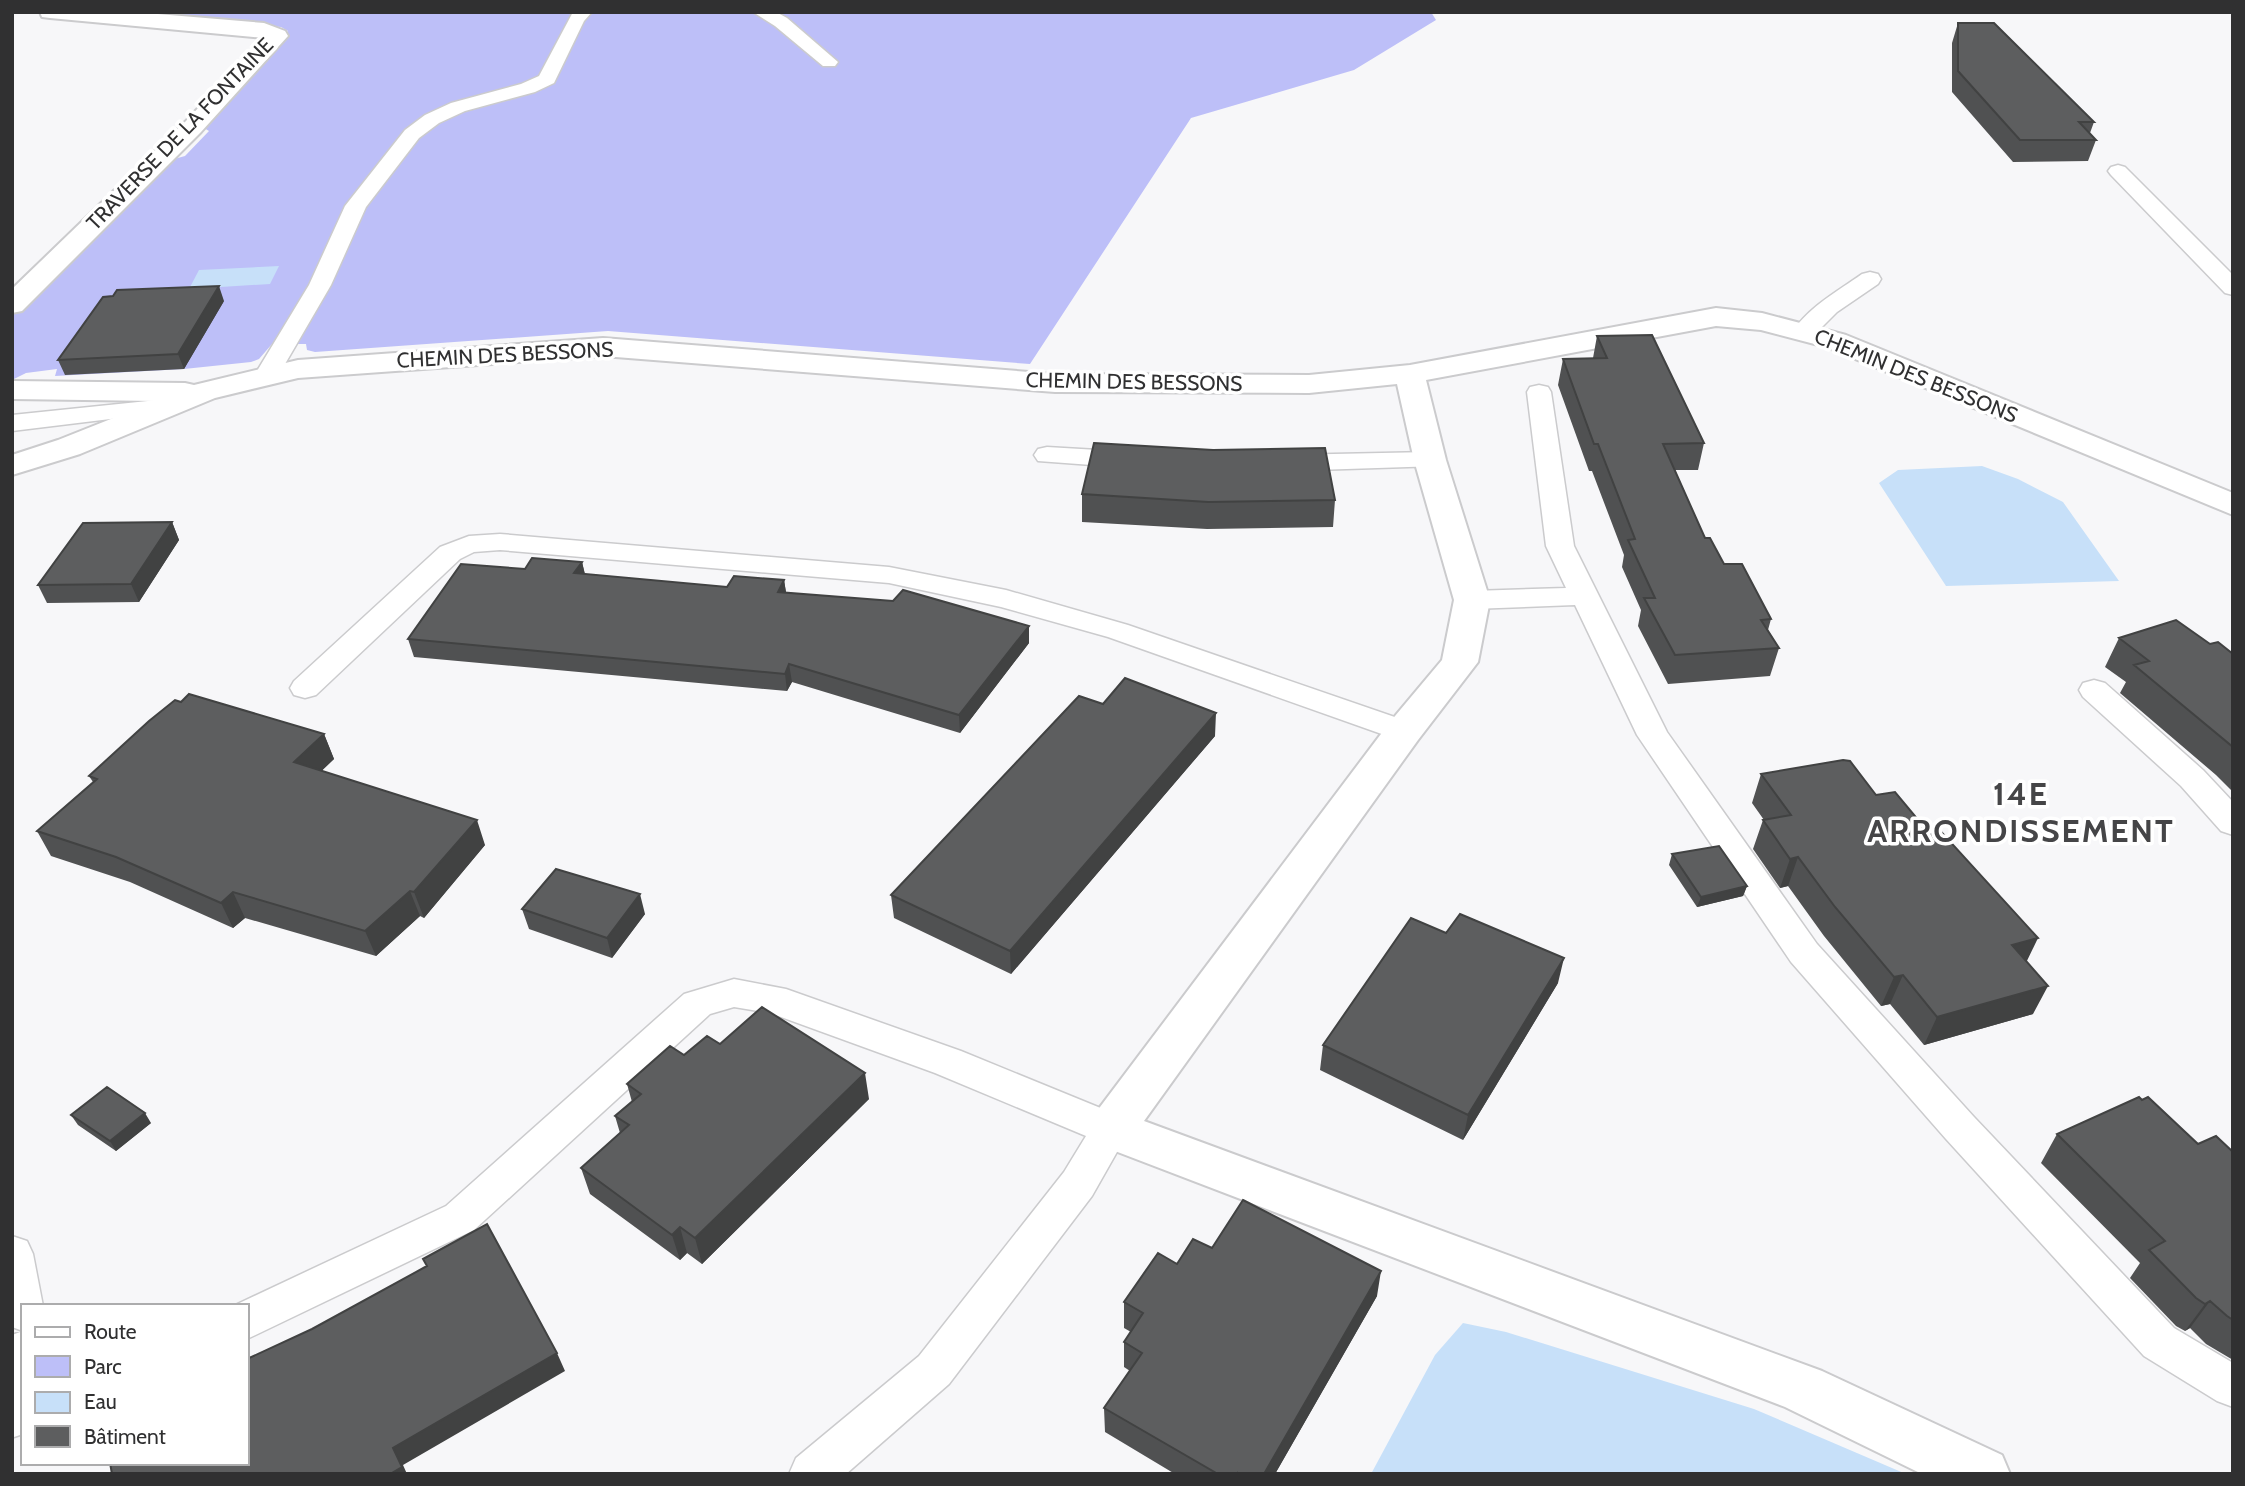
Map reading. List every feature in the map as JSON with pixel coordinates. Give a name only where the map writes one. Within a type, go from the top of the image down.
[{"type":"street","name":"TRAVERSE DE LA FONTAINE","points":[[12,305],[193,127],[277,36],[264,29],[50,12]]},
{"type":"street","name":"CHEMIN DES BESSONS","points":[[12,465],[69,447],[205,393],[298,369],[603,346],[1055,383],[1309,384],[1410,374],[1434,367],[1716,317],[1762,322],[1805,331],[1849,346],[2233,505]]},
{"type":"street","points":[[1410,374],[1430,460],[1472,600],[1460,662],[1404,731],[1111,1129],[1803,1390],[1982,1474]]},
{"type":"street","points":[[12,390],[205,393]]},
{"type":"lane","points":[[266,376],[320,285],[356,206],[412,134],[432,119],[458,107],[528,88],[547,79],[576,19],[583,12]]},
{"type":"lane","points":[[762,12],[781,22],[829,62]]},
{"type":"lane","points":[[2118,171],[2233,288]]},
{"type":"lane","points":[[1805,331],[1829,307],[1870,279]]},
{"type":"lane","points":[[1539,393],[1560,546],[1653,735],[1804,953],[2159,1342],[2233,1387]]},
{"type":"lane","points":[[12,423],[167,407]]},
{"type":"lane","points":[[1047,455],[1152,461]]},
{"type":"lane","points":[[1258,463],[1430,460]]},
{"type":"lane","points":[[305,688],[450,553],[469,544],[500,542],[889,575],[1006,599],[1118,631],[1404,731]]},
{"type":"lane","points":[[1472,600],[1586,596]]},
{"type":"lane","points":[[2094,690],[2192,778],[2233,823]]},
{"type":"lane","points":[[248,1320],[460,1218],[697,1004],[734,993],[773,999],[948,1062],[1111,1129],[1078,1184],[934,1370],[812,1474]]},
{"type":"lane","points":[[12,1254],[21,1304]]},
{"type":"lane","points":[[16,1415],[21,1369]]},
{"type":"green space","points":[[89,12],[1431,12],[1436,20],[1354,70],[1191,118],[1030,364],[608,331],[315,352],[307,350],[306,344],[272,344],[259,359],[251,362],[184,369],[55,376],[57,369],[26,373],[12,380],[12,311],[167,161],[185,156],[209,131],[199,125],[288,31],[281,27]]},
{"type":"water","points":[[279,266],[270,284],[189,289],[199,270]]},
{"type":"water","points":[[1982,466],[2018,479],[2063,502],[2119,581],[1946,586],[1879,483],[1898,470]]},
{"type":"water","points":[[1463,1323],[1506,1332],[1754,1409],[1906,1474],[1371,1474],[1435,1355]]},
{"type":"building","points":[[1958,23],[1994,23],[2094,122],[2079,122],[2096,140],[2020,140],[1958,71]]},
{"type":"building","points":[[219,286],[178,354],[58,360],[103,297],[113,296],[117,290]]},
{"type":"building","points":[[1652,335],[1704,443],[1663,444],[1705,538],[1710,538],[1724,564],[1742,564],[1771,619],[1761,620],[1779,648],[1675,655],[1644,598],[1655,598],[1628,540],[1635,539],[1598,444],[1594,444],[1563,359],[1607,358],[1597,336]]},
{"type":"building","points":[[1094,443],[1213,450],[1325,448],[1335,500],[1208,502],[1082,494]]},
{"type":"building","points":[[172,522],[131,584],[38,585],[83,523]]},
{"type":"building","points":[[532,558],[582,562],[574,573],[727,587],[734,576],[784,580],[778,592],[893,601],[903,590],[1029,626],[959,715],[789,664],[785,674],[408,639],[461,564],[525,569]]},
{"type":"building","points":[[2176,620],[2210,644],[2218,642],[2233,654],[2233,747],[2134,665],[2149,661],[2119,638]]},
{"type":"building","points":[[1125,678],[1216,713],[1010,951],[891,895],[1079,696],[1103,704]]},
{"type":"building","points":[[189,694],[324,734],[294,762],[477,820],[414,892],[410,891],[365,931],[233,892],[221,903],[116,857],[37,831],[97,779],[89,776],[149,721],[175,700],[181,702]]},
{"type":"building","points":[[1850,761],[1876,795],[1895,792],[1924,827],[1935,825],[2038,938],[2012,945],[2048,986],[1937,1017],[1903,975],[1894,977],[1835,907],[1798,857],[1790,859],[1763,820],[1791,815],[1761,774]]},
{"type":"building","points":[[1719,846],[1747,886],[1701,897],[1672,854]]},
{"type":"building","points":[[556,869],[640,894],[607,938],[522,909]]},
{"type":"building","points":[[1460,914],[1564,958],[1468,1115],[1323,1045],[1411,918],[1446,933]]},
{"type":"building","points":[[762,1007],[865,1073],[695,1238],[680,1227],[672,1235],[581,1168],[629,1125],[615,1116],[641,1094],[627,1084],[670,1046],[684,1055],[707,1036],[720,1044]]},
{"type":"building","points":[[107,1087],[145,1113],[110,1141],[71,1115]]},
{"type":"building","points":[[2139,1097],[2142,1100],[2148,1097],[2198,1144],[2216,1136],[2233,1152],[2233,1320],[2210,1301],[2205,1304],[2196,1298],[2149,1250],[2165,1241],[2057,1134]]},
{"type":"building","points":[[1243,1200],[1381,1271],[1264,1474],[1218,1474],[1104,1408],[1142,1353],[1124,1342],[1143,1313],[1124,1302],[1158,1253],[1177,1264],[1193,1239],[1212,1248]]},
{"type":"building","points":[[487,1224],[557,1353],[393,1448],[402,1467],[390,1474],[112,1474],[110,1465],[248,1465],[248,1359],[312,1329],[427,1266],[423,1259]]},
{"type":"district","name":"14E ARRONDISSEMENT","points":[[2021,812]]}]
